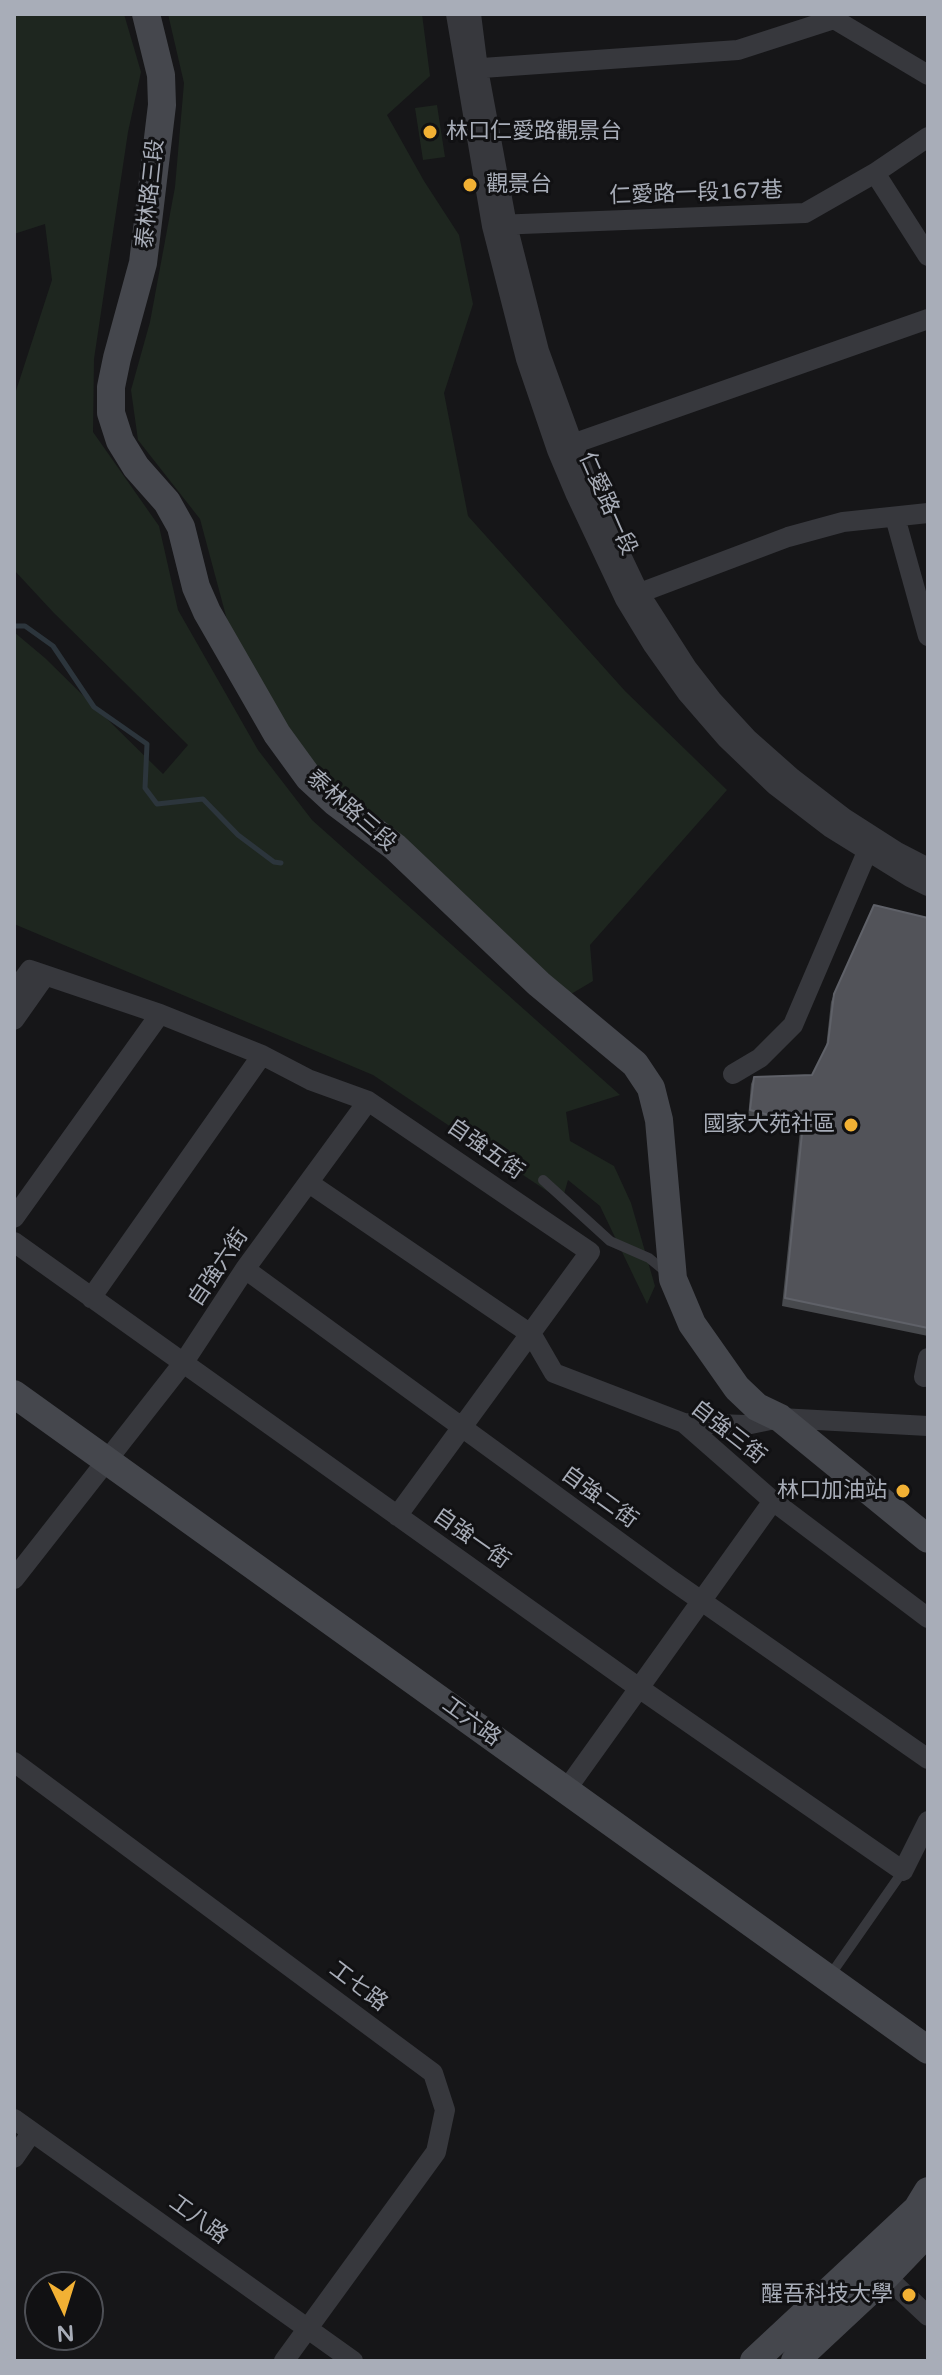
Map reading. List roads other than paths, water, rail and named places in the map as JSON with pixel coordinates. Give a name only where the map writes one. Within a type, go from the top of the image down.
[{"type":"main road","name":"泰林路三段","points":[[146,14],[161,75],[162,105],[143,263],[111,387],[111,413],[120,441],[136,467],[167,502],[181,527],[196,587],[207,612],[277,734],[309,778],[335,802],[395,847],[539,984],[635,1064],[651,1088],[659,1120],[673,1279],[692,1324],[737,1388],[757,1407],[780,1418],[928,1539]]},
{"type":"main road","name":"工六路","points":[[14,1394],[928,2050]]},
{"type":"main road","points":[[795,2361],[876,2267],[928,2191]]},
{"type":"main road","points":[[754,2361],[876,2267],[928,2232]]},
{"type":"street","name":"仁愛路一段","points":[[456,14],[471,69],[526,359],[653,645],[687,693],[726,738],[775,785],[867,852],[928,886]]},
{"type":"street","name":"仁愛路一段","points":[[471,14],[471,69]]},
{"type":"street","points":[[471,69],[738,50],[832,16],[928,75]]},
{"type":"street","name":"仁愛路一段167巷","points":[[499,225],[805,213],[875,173],[928,137]]},
{"type":"street","points":[[875,173],[928,256]]},
{"type":"street","points":[[564,447],[928,319]]},
{"type":"street","points":[[632,596],[788,537],[843,522],[928,513]]},
{"type":"street","points":[[895,517],[928,636]]},
{"type":"street","name":"仁愛路一段","points":[[632,596],[712,700],[748,739],[844,818],[928,868]]},
{"type":"street","points":[[733,1074],[760,1058],[793,1025],[867,852]]},
{"type":"street","points":[[14,992],[30,970],[45,976],[14,1020]]},
{"type":"street","name":"自強五街","points":[[45,976],[160,1014],[262,1055],[310,1080],[368,1101],[590,1252],[397,1516]]},
{"type":"street","points":[[14,1218],[160,1014]]},
{"type":"street","points":[[91,1298],[262,1055]]},
{"type":"street","name":"自強六街","points":[[14,1579],[184,1362],[245,1269],[368,1101]]},
{"type":"street","points":[[309,1183],[532,1335]]},
{"type":"street","name":"自強一街","points":[[14,1242],[639,1688],[903,1871]]},
{"type":"street","name":"自強二街","points":[[245,1269],[701,1601],[928,1759]]},
{"type":"street","name":"自強三街","points":[[532,1335],[554,1373],[684,1423],[773,1501],[928,1618]]},
{"type":"street","points":[[684,1423],[746,1425],[780,1418],[928,1426]]},
{"type":"street","points":[[566,1790],[773,1501]]},
{"type":"street","name":"工七路","points":[[14,1762],[433,2073],[445,2110],[436,2152],[284,2361]]},
{"type":"street","points":[[903,1871],[928,1821]]},
{"type":"street","name":"工八路","points":[[14,2119],[353,2361]]},
{"type":"street","points":[[14,2158],[32,2132]]},
{"type":"street","points":[[876,2267],[928,2316]]},
{"type":"lane","points":[[543,1180],[610,1241],[649,1258],[673,1279]]},
{"type":"lane","points":[[828,1978],[903,1871]]},
{"type":"waterway","points":[[14,626],[25,626],[53,646],[94,707],[147,744],[145,788],[157,804],[203,799],[238,835],[274,862],[281,863]]},
{"type":"place","name":"林口仁愛路觀景台","points":[[430,132]]},
{"type":"place","name":"觀景台","points":[[470,185]]},
{"type":"place","name":"國家大苑社區","points":[[851,1125]]},
{"type":"place","name":"林口加油站","points":[[903,1491]]},
{"type":"place","name":"醒吾科技大學","points":[[909,2295]]}]
